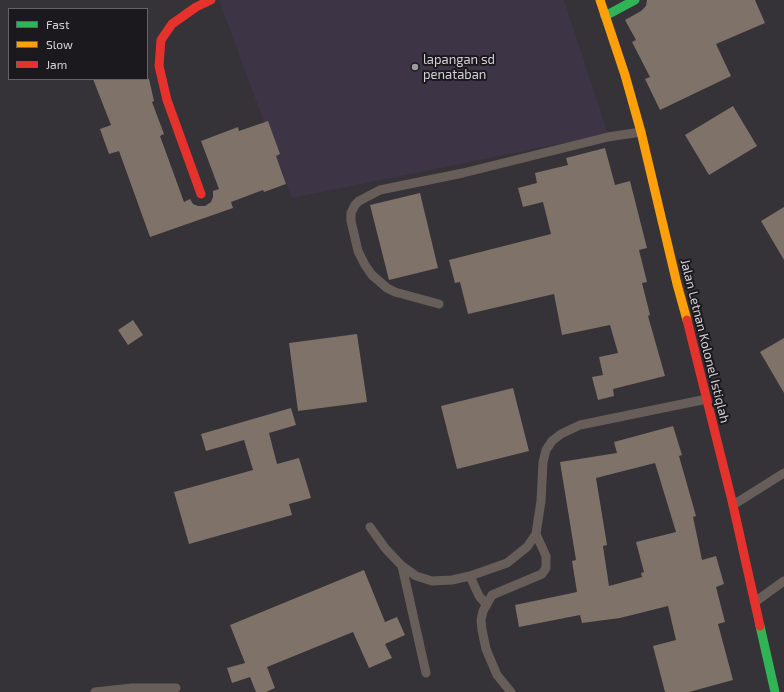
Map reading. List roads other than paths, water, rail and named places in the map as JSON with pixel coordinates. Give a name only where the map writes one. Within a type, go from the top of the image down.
[{"type":"street","points":[[201,194],[167,100],[159,66],[161,40],[172,24],[196,7],[211,0]]},
{"type":"street","name":"Jalan Letnan Kolonel Istiqlah","points":[[600,0],[625,75],[641,132],[677,284],[733,505],[775,692]]},
{"type":"street","points":[[605,16],[635,0]]},
{"type":"lane","points":[[439,304],[395,292],[387,288],[372,275],[358,251],[352,227],[351,213],[359,201],[380,190],[477,170],[608,137],[641,132]]},
{"type":"lane","points":[[370,527],[402,566],[416,576],[432,581],[452,580],[470,576],[507,562],[527,547],[536,534],[540,507],[543,462],[546,450],[552,441],[561,434],[580,425],[707,399]]},
{"type":"lane","points":[[733,505],[784,473]]},
{"type":"lane","points":[[511,692],[496,675],[486,649],[482,620],[483,610],[492,595],[542,574],[546,568],[546,556],[536,534]]},
{"type":"lane","points":[[402,566],[426,673]]},
{"type":"lane","points":[[470,576],[479,596],[486,604]]},
{"type":"lane","points":[[754,603],[784,581]]},
{"type":"lane","points":[[95,692],[132,688],[176,688]]},
{"type":"place","name":"lapangan sd penataban","points":[[415,67]]}]
